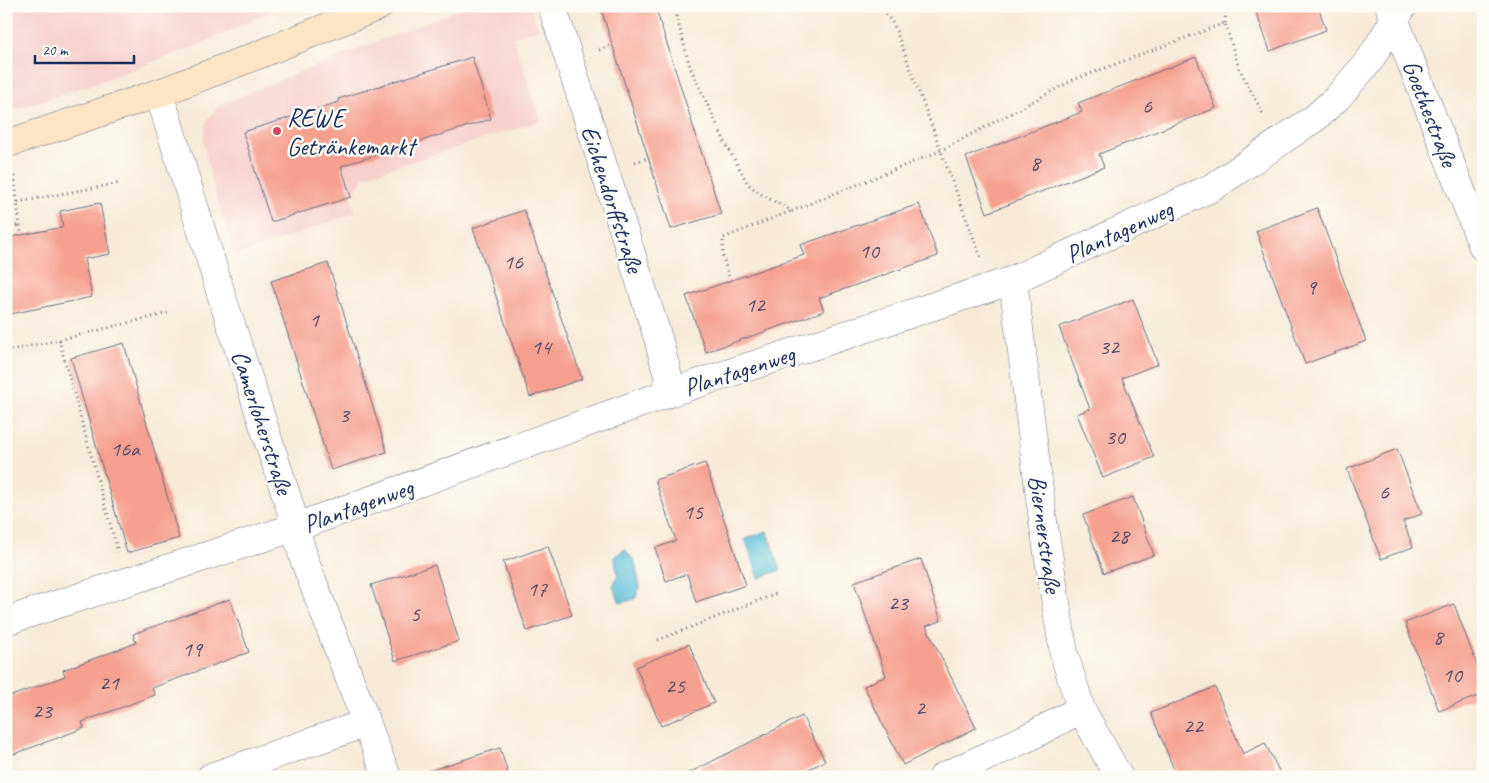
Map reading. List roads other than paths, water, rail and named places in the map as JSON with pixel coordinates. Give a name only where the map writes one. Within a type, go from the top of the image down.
[{"type":"street","points":[[6,144],[159,92],[258,55],[379,6]]},
{"type":"street","name":"Eichendorffstraße","points":[[552,6],[658,338],[672,392]]},
{"type":"street","name":"Plantagenweg","points":[[6,621],[296,527],[672,392],[1013,280],[1213,188],[1278,144],[1315,118],[1337,98],[1368,61],[1396,11]]},
{"type":"street","name":"Goethestraße","points":[[1396,11],[1483,247]]},
{"type":"street","name":"Camerloherstraße","points":[[159,92],[296,527],[304,559],[387,777]]},
{"type":"street","name":"Biernerstraße","points":[[1013,280],[1043,521],[1064,654],[1081,710],[1119,777]]},
{"type":"street","points":[[943,777],[1031,736],[1081,710]]},
{"type":"street","points":[[211,777],[366,723]]},
{"type":"water","points":[[767,531],[781,570],[759,578],[745,539]]},
{"type":"water","points":[[625,549],[635,562],[640,587],[635,599],[620,603],[613,586],[618,575],[614,557]]},
{"type":"place","name":"REWE Getränkemarkt","points":[[277,131]]}]
